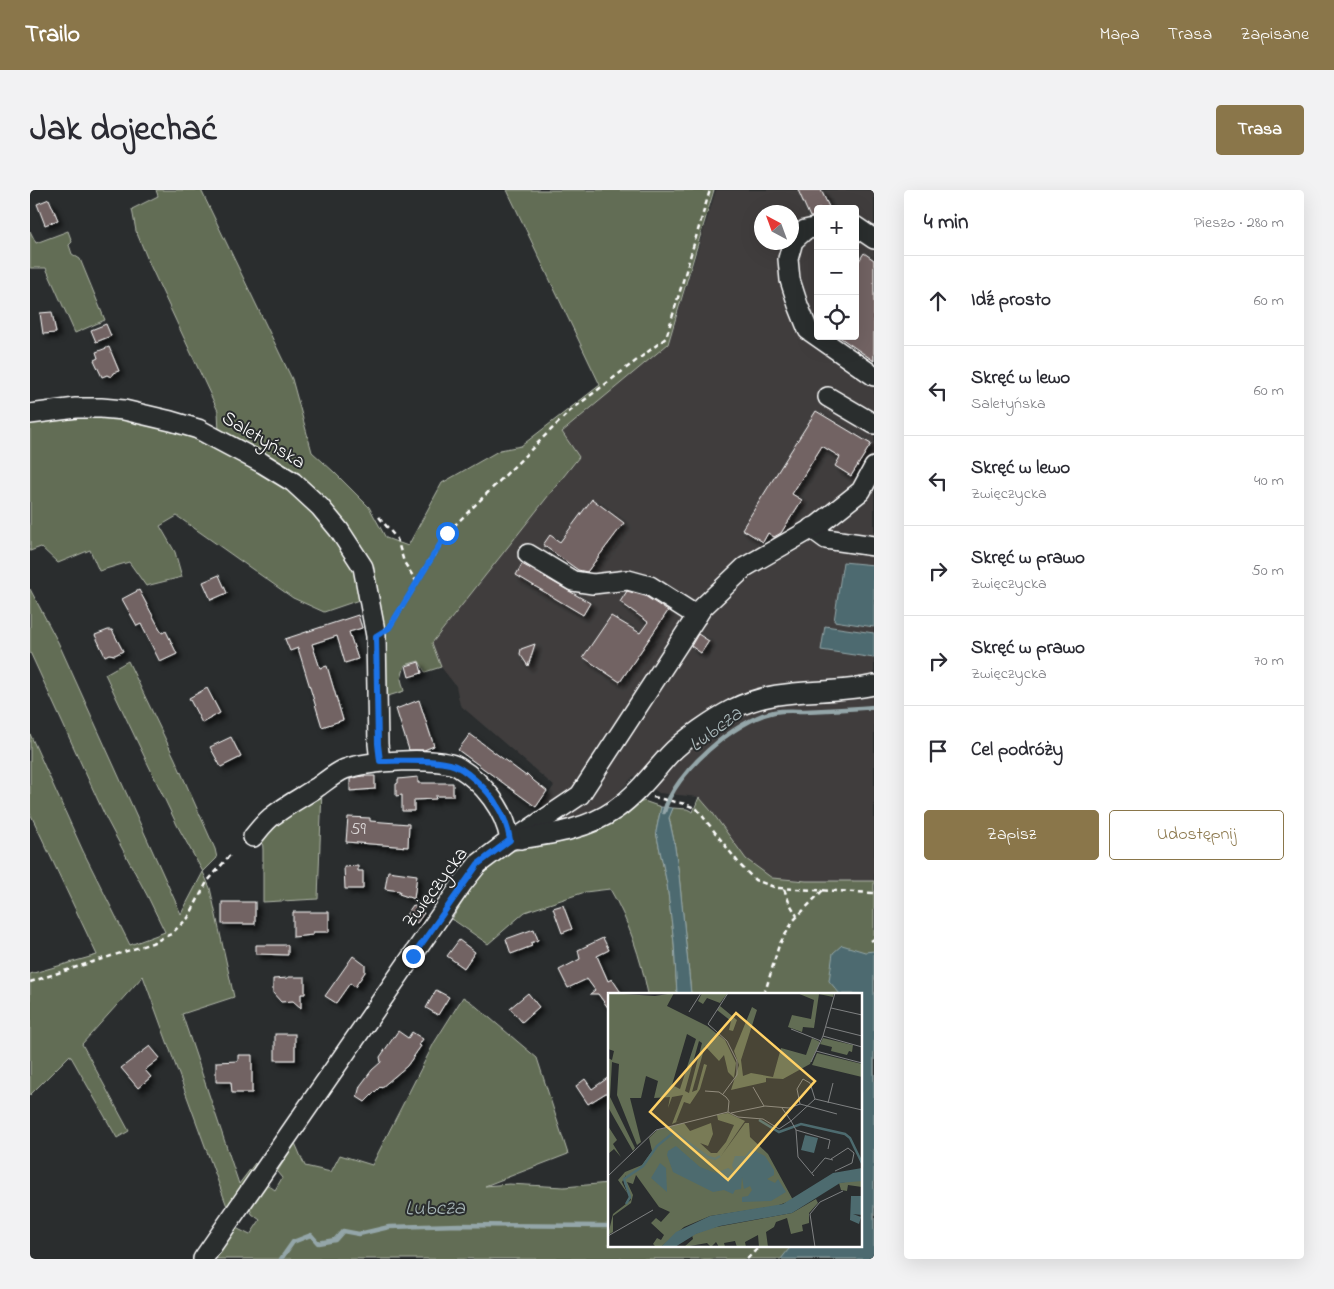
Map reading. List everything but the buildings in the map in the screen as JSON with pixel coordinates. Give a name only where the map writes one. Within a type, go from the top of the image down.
[{"type":"street","points":[[814,228],[805,230],[794,241],[788,259],[790,280],[798,306],[808,330],[874,376]]},
{"type":"street","points":[[859,229],[874,239]]},
{"type":"street","points":[[828,397],[874,424]]},
{"type":"street","name":"Saletyńska","points":[[30,414],[76,408],[124,410],[198,429],[262,462],[293,482],[320,507],[351,548],[362,567],[376,636],[380,761]]},
{"type":"street","name":"Zwięczycka","points":[[203,1259],[462,884],[478,864],[580,795],[702,608],[745,567],[811,528],[861,491],[874,467]]},
{"type":"street","points":[[811,528],[826,539],[874,546]]},
{"type":"street","points":[[528,554],[573,582],[593,584],[628,580],[650,586],[697,616]]},
{"type":"street","points":[[253,837],[272,816],[344,770],[380,761],[412,761],[457,766],[479,784],[496,803],[513,840],[557,833],[581,826],[608,814],[635,794],[670,753],[732,709],[757,698],[784,692],[874,685]]},
{"type":"path","points":[[376,636],[389,628],[447,533],[570,411],[666,338],[710,190]]},
{"type":"path","points":[[379,517],[396,539],[404,562],[416,581]]},
{"type":"path","points":[[658,798],[685,804],[697,809],[741,866],[755,880],[777,888],[874,893]]},
{"type":"path","points":[[30,982],[152,943],[172,934],[188,918],[207,882],[230,855]]},
{"type":"path","points":[[784,888],[797,916]]},
{"type":"path","points":[[764,993],[779,945],[797,916],[823,890]]},
{"type":"path","points":[[747,1259],[760,1246]]},
{"type":"shaded area","points":[[716,190],[874,190],[874,881],[806,881],[772,878],[746,859],[699,797],[659,793],[634,776],[600,812],[570,824],[541,804],[554,786],[460,705],[456,686],[441,667],[432,643],[579,457],[562,432],[669,342]]},
{"type":"green space","points":[[156,190],[201,190],[292,379],[312,452],[369,507],[386,538],[408,546],[442,483],[500,450],[521,446],[600,385],[507,190],[714,190],[668,344],[562,432],[579,457],[432,643],[441,667],[425,672],[419,661],[405,665],[401,679],[404,691],[385,697],[371,575],[356,539],[321,496],[219,432],[218,411],[136,231],[132,209],[158,196]]},
{"type":"green space","points":[[30,231],[36,243],[68,231],[72,242],[69,245],[72,254],[80,259],[105,320],[75,333],[46,268],[30,268]]},
{"type":"green space","points":[[108,417],[179,431],[227,451],[299,498],[340,543],[357,572],[359,600],[324,612],[293,598],[177,516],[160,526],[175,552],[182,577],[146,586],[129,562],[99,571],[90,550],[58,563],[41,547],[30,551],[30,423]]},
{"type":"green space","points":[[30,589],[58,642],[181,914],[203,872],[210,888],[234,997],[182,1014],[239,1184],[255,1163],[257,1171],[228,1209],[143,976],[82,1044],[129,1131],[117,1138],[70,1055],[30,1095],[30,974],[97,955],[30,813],[30,734],[83,851],[130,945],[165,932],[107,820],[30,652]]},
{"type":"green space","points":[[128,661],[215,849],[217,858],[203,872],[177,825],[105,674]]},
{"type":"green space","points":[[322,788],[318,899],[263,902],[262,834]]},
{"type":"green space","points":[[699,797],[746,859],[772,878],[806,881],[874,881],[874,1259],[213,1259],[236,1228],[250,1235],[260,1220],[252,1214],[250,1209],[265,1183],[275,1190],[282,1178],[277,1172],[295,1143],[305,1166],[331,1172],[340,1155],[372,1165],[434,1043],[463,997],[537,1058],[568,1154],[485,1186],[509,1184],[564,1187],[608,1183],[608,1246],[862,1246],[862,993],[691,993],[679,875],[669,817],[673,808],[687,809],[693,812]]},
{"type":"green space","points":[[644,801],[661,807],[656,832],[667,884],[674,943],[677,993],[648,993],[633,940],[623,913],[610,889],[585,892],[525,912],[488,944],[452,919],[485,866],[513,851],[560,840]]},
{"type":"water","points":[[843,562],[874,565],[874,627],[834,621]]},
{"type":"water","points":[[825,626],[874,633],[874,658],[821,650]]},
{"type":"water","points":[[661,807],[673,808],[669,818],[679,875],[691,993],[677,993],[674,943],[667,884],[656,832]]},
{"type":"water","points":[[842,945],[865,952],[874,951],[874,1259],[781,1259],[791,1246],[862,1246],[862,993],[839,993],[829,981],[833,953]]},
{"type":"waterway","name":"Lubcza","points":[[664,812],[670,797],[693,765],[725,737],[758,717],[782,711],[874,707]]},
{"type":"waterway","name":"Lubcza","points":[[281,1259],[293,1242],[311,1235],[318,1243],[335,1240],[343,1231],[359,1234],[389,1227],[459,1225],[608,1226]]},
{"type":"route","points":[[413,956],[462,884],[478,864],[510,840],[496,803],[479,784],[457,766],[412,761],[380,761],[376,636],[389,628],[447,533]]}]
